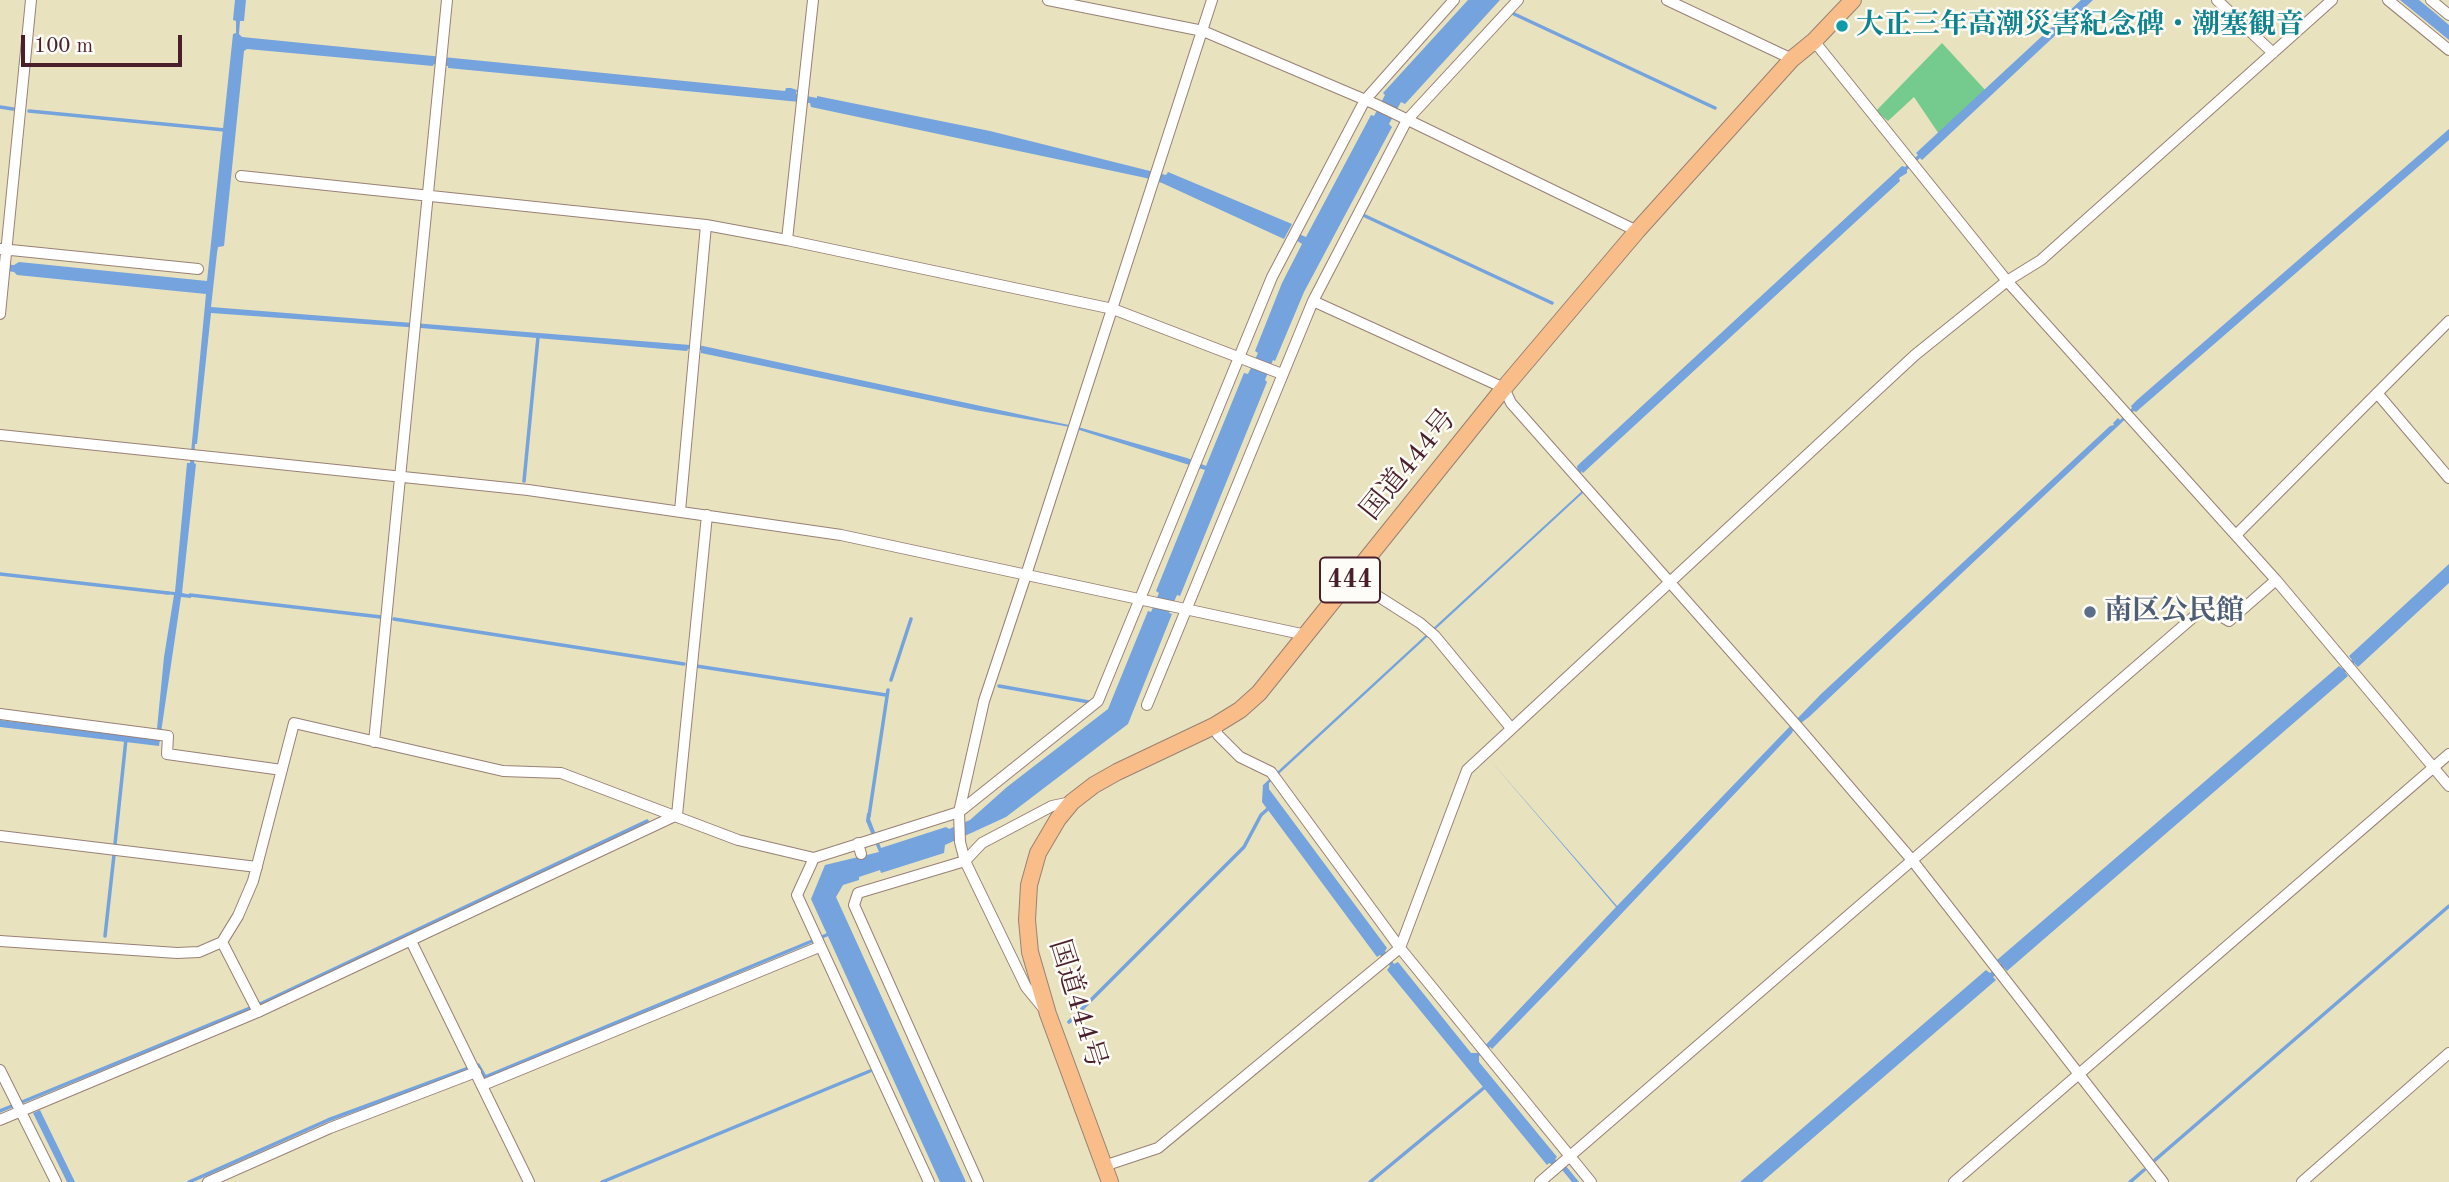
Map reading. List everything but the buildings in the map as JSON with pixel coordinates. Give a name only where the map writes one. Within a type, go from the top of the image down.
[{"type":"highway","name":"国道444号","points":[[1108,1178],[1048,1014],[1030,952],[1027,920],[1029,885],[1038,853],[1058,819],[1072,802],[1116,772],[1214,726],[1240,710],[1259,693],[1504,388],[1637,231],[1792,59],[1853,0]]},
{"type":"street","points":[[0,314],[5,267],[3,249],[31,0]]},
{"type":"street","points":[[374,742],[447,0]]},
{"type":"street","points":[[788,240],[813,0]]},
{"type":"street","points":[[1048,0],[1203,31],[1370,102],[1637,231]]},
{"type":"street","points":[[1048,1014],[1026,987],[965,861],[961,849],[959,812],[984,701],[1212,0]]},
{"type":"street","points":[[0,941],[177,953],[200,952],[222,942],[238,916],[257,867],[293,723],[503,771],[561,774],[677,815],[738,840],[814,858],[860,848],[875,838],[959,812],[1098,701],[1144,600],[1272,278],[1370,102],[1454,0]]},
{"type":"street","points":[[1147,705],[1183,608],[1313,301],[1402,118],[1517,0]]},
{"type":"street","points":[[1667,0],[1792,59]]},
{"type":"street","points":[[2217,0],[2273,53]]},
{"type":"street","points":[[1108,1178],[1158,1148],[1400,948],[1467,770],[1915,355],[2007,281],[2041,260],[2332,0]]},
{"type":"street","points":[[2388,0],[2449,50]]},
{"type":"street","points":[[2431,0],[2449,15]]},
{"type":"street","points":[[1814,40],[2007,281],[2276,580],[2449,786]]},
{"type":"street","points":[[241,176],[706,225],[788,240],[1112,309],[1282,374]]},
{"type":"street","points":[[680,511],[706,225]]},
{"type":"street","points":[[3,249],[198,270]]},
{"type":"street","points":[[1313,301],[1504,388],[1511,403],[1912,860],[2163,1182]]},
{"type":"street","points":[[2236,535],[2449,321]]},
{"type":"street","points":[[2378,393],[2449,478]]},
{"type":"street","points":[[0,435],[401,476],[680,511],[841,535],[1306,635]]},
{"type":"street","points":[[677,815],[707,515]]},
{"type":"street","points":[[1351,579],[1435,636],[1511,729]]},
{"type":"street","points":[[1540,1182],[2205,607],[2229,621],[2276,580]]},
{"type":"street","points":[[0,714],[168,736],[167,754],[282,770]]},
{"type":"street","points":[[1214,726],[1218,735],[1240,757],[1274,776],[1400,948],[1484,1050],[1564,1163],[1591,1182]]},
{"type":"street","points":[[1954,1182],[2449,754]]},
{"type":"street","points":[[978,1182],[853,905],[858,893],[871,882],[965,861],[982,843],[1052,806],[1072,802]]},
{"type":"street","points":[[0,1120],[258,1012],[677,815]]},
{"type":"street","points":[[0,836],[257,867]]},
{"type":"street","points":[[814,858],[797,895],[929,1182]]},
{"type":"street","points":[[411,941],[529,1182]]},
{"type":"street","points":[[222,942],[258,1012]]},
{"type":"street","points":[[483,1085],[817,942]]},
{"type":"street","points":[[2302,1182],[2449,1053]]},
{"type":"street","points":[[0,1070],[56,1182]]},
{"type":"street","points":[[208,1182],[330,1128],[476,1072]]},
{"type":"green space","points":[[1942,43],[1987,92],[1941,137],[1914,97],[1888,121],[1876,111]]},
{"type":"water","points":[[235,0],[246,0],[244,21],[240,21],[239,34],[242,37],[785,91],[786,88],[791,88],[797,90],[796,94],[990,131],[1166,175],[1168,172],[1292,224],[1284,239],[1146,178],[811,107],[810,103],[448,68],[434,64],[247,49],[244,51],[224,246],[218,247],[211,307],[703,346],[1078,427],[1187,458],[1206,466],[1244,373],[1248,374],[1258,353],[1255,351],[1282,283],[1302,244],[1296,240],[1299,234],[1306,237],[1371,115],[1374,116],[1385,95],[1383,93],[1468,0],[1500,0],[1405,104],[1401,102],[1389,124],[1392,127],[1304,292],[1275,361],[1273,360],[1265,380],[1267,382],[1180,596],[1177,595],[1169,613],[1172,614],[1128,724],[1006,817],[945,845],[944,853],[881,873],[880,870],[859,877],[859,880],[843,885],[836,897],[966,1182],[940,1182],[811,899],[825,865],[879,852],[866,821],[867,813],[871,814],[870,819],[881,848],[946,827],[949,829],[970,820],[1007,787],[1108,709],[1148,611],[1151,612],[1159,593],[1156,591],[1205,470],[1070,427],[701,353],[701,350],[211,313],[195,444],[196,464],[182,593],[192,595],[191,598],[181,597],[159,746],[0,727],[0,720],[156,739],[164,657],[174,595],[164,594],[164,591],[175,592],[206,294],[17,275],[0,270],[0,264],[14,265],[19,262],[207,281],[233,34],[236,33],[236,21],[233,20]]},
{"type":"water","points":[[2081,0],[2093,0],[1583,473],[1581,471],[1584,492],[1269,783],[1269,789],[1387,948],[1385,951],[1394,964],[1398,962],[1471,1053],[1478,1053],[1616,907],[1490,760],[1617,906],[1821,694],[2114,425],[2118,418],[2120,420],[2137,400],[2449,129],[2449,140],[2134,411],[1809,717],[1794,728],[1558,981],[1492,1049],[1490,1047],[1479,1056],[1479,1062],[1557,1157],[1555,1159],[1566,1166],[1579,1182],[1572,1182],[1563,1171],[1549,1163],[1547,1165],[1387,970],[1390,966],[1380,955],[1377,957],[1262,802],[1263,785],[1581,492],[1577,466],[1902,166],[1905,167],[1918,155],[1916,153]]},
{"type":"water","points":[[2400,0],[2419,0],[2435,13],[2449,25],[2449,40]]},
{"type":"water","points":[[2449,564],[2449,583],[2358,667],[2354,663],[2345,672],[2348,676],[2007,971],[2004,968],[1993,977],[1996,980],[1762,1182],[1740,1182],[1986,970],[1990,973],[2001,964],[1997,960],[2339,666],[2343,669],[2352,660],[2349,656]]},
{"type":"water","points":[[40,1110],[75,1182],[67,1182],[33,1113]]},
{"type":"waterway","points":[[1512,13],[1715,108]]},
{"type":"waterway","points":[[0,107],[13,109]]},
{"type":"waterway","points":[[29,111],[225,130]]},
{"type":"waterway","points":[[1363,215],[1552,303]]},
{"type":"waterway","points":[[524,481],[538,337]]},
{"type":"waterway","points":[[0,574],[168,593]]},
{"type":"waterway","points":[[190,595],[381,617]]},
{"type":"waterway","points":[[394,619],[684,664]]},
{"type":"waterway","points":[[891,680],[911,619]]},
{"type":"waterway","points":[[696,666],[886,695]]},
{"type":"waterway","points":[[999,686],[1089,702]]},
{"type":"waterway","points":[[869,816],[888,690]]},
{"type":"waterway","points":[[115,844],[126,739]]},
{"type":"waterway","points":[[1069,1022],[1244,847],[1261,815],[1270,807]]},
{"type":"waterway","points":[[260,1004],[647,821]]},
{"type":"waterway","points":[[105,936],[114,855]]},
{"type":"waterway","points":[[2155,1160],[2449,906]]},
{"type":"waterway","points":[[478,1065],[485,1077],[829,934]]},
{"type":"waterway","points":[[22,1102],[250,1008]]},
{"type":"waterway","points":[[189,1182],[328,1120],[469,1068]]},
{"type":"waterway","points":[[602,1182],[870,1071]]},
{"type":"waterway","points":[[1370,1182],[1485,1087]]},
{"type":"waterway","points":[[0,1111],[12,1106]]},
{"type":"waterway","points":[[2130,1182],[2144,1170]]},
{"type":"place","name":"大正三年高潮災害紀念碑・潮塞観音","points":[[1842,26]]},
{"type":"place","name":"南区公民館","points":[[2090,612]]}]
